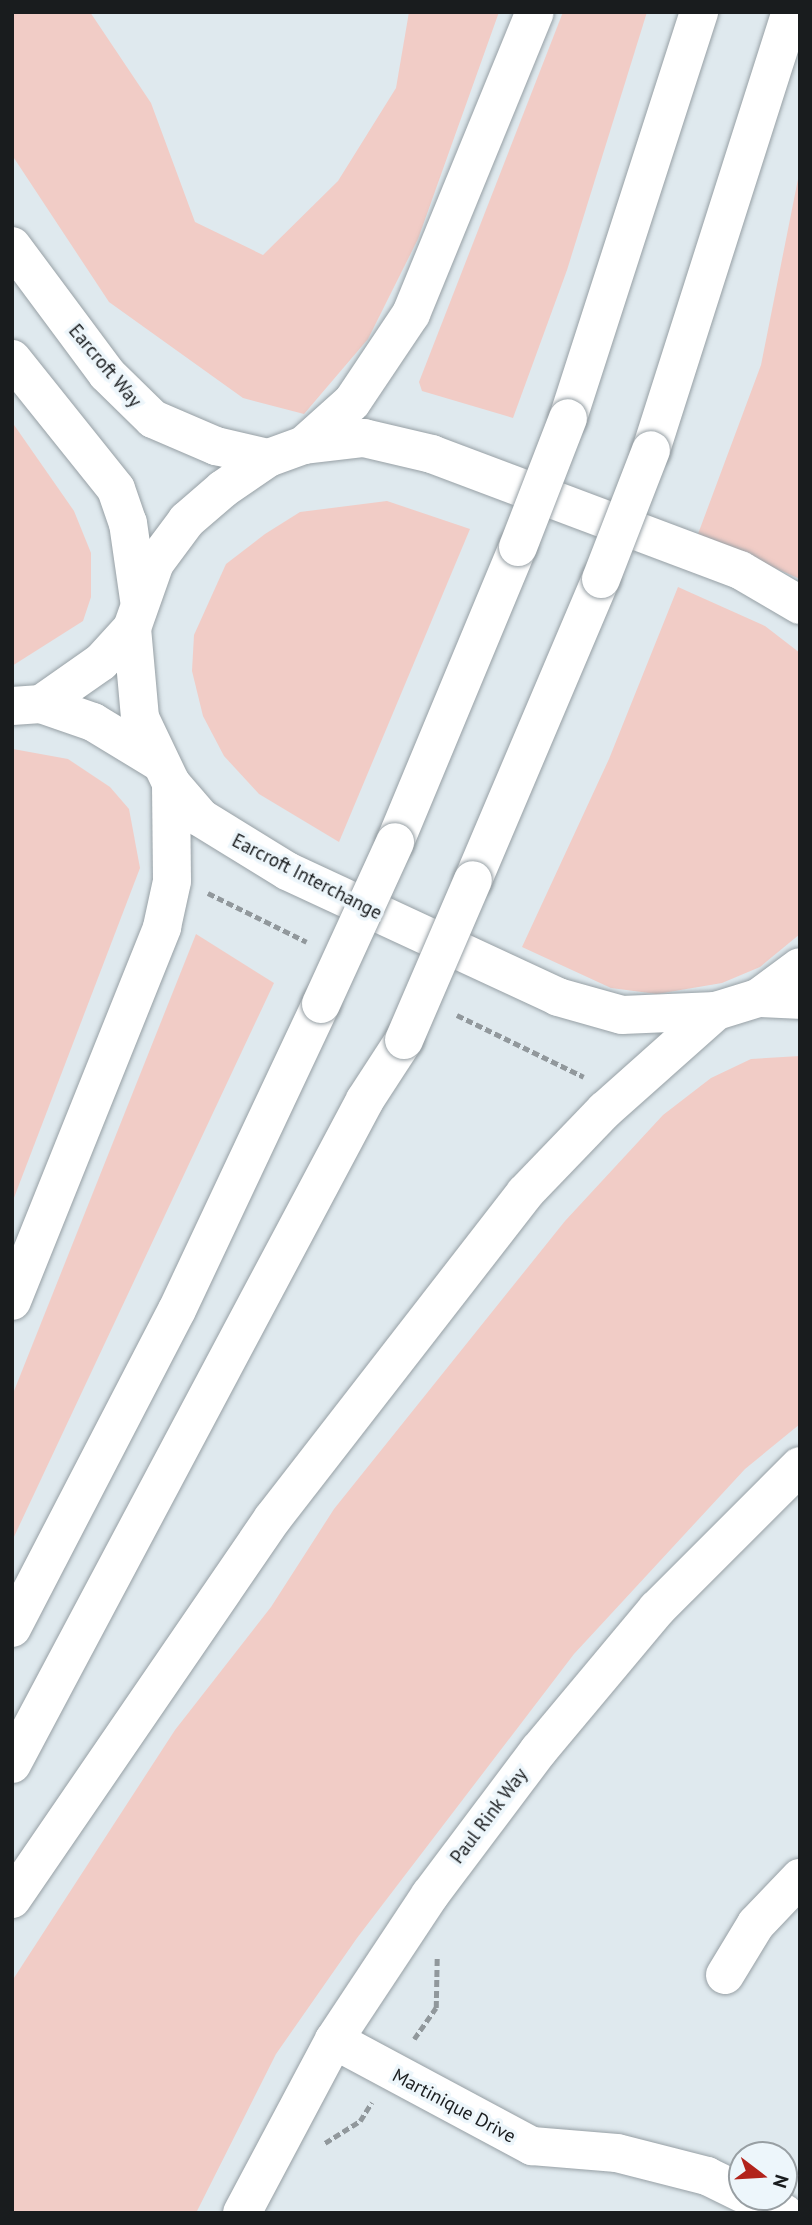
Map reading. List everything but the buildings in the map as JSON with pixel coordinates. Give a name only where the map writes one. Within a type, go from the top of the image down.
[{"type":"main road","points":[[304,445],[378,369],[411,314],[535,12]]},
{"type":"main road","points":[[12,1628],[177,1310],[395,842],[518,547],[568,418],[699,12]]},
{"type":"main road","points":[[12,1764],[365,1100],[404,1040],[601,579],[651,450],[791,12]]},
{"type":"main road","name":"Earcroft Way","points":[[12,246],[107,374],[153,419],[216,446],[268,458]]},
{"type":"main road","points":[[12,359],[116,489],[136,613],[101,662],[27,705]]},
{"type":"main road","name":"Earcroft Interchange","points":[[800,604],[740,570],[432,454],[364,439],[304,445],[268,458],[187,520],[155,563],[136,613],[140,718],[165,773],[201,818],[235,843],[558,997],[622,1015],[716,1012],[758,998],[800,967]]},
{"type":"main road","points":[[12,1301],[168,902],[165,773],[113,730],[27,705]]},
{"type":"main road","points":[[758,998],[800,1000]]},
{"type":"main road","points":[[12,1899],[273,1518],[526,1193],[604,1110],[716,1012]]},
{"type":"main road","name":"Paul Rink Way","points":[[242,2213],[334,2040],[430,1895],[539,1750],[657,1609],[800,1466]]},
{"type":"main road","points":[[725,1975],[756,1924],[800,1878]]},
{"type":"main road","name":"Martinique Drive","points":[[334,2040],[532,2146],[617,2153],[707,2176],[728,2186]]},
{"type":"path","points":[[318,2152],[336,2131],[360,2121],[436,2008],[439,1952]]},
{"type":"shaded area","points":[[12,12],[90,12],[151,103],[195,222],[263,255],[338,181],[396,88],[409,12],[499,12],[418,239],[368,339],[304,414],[243,398],[109,302],[12,155]]},
{"type":"shaded area","points":[[563,12],[647,12],[567,270],[513,418],[422,391],[419,382]]},
{"type":"shaded area","points":[[800,169],[800,579],[698,534],[761,365]]},
{"type":"shaded area","points":[[12,422],[74,511],[91,553],[91,597],[83,621],[12,666]]},
{"type":"shaded area","points":[[387,501],[470,529],[339,842],[259,794],[224,756],[203,716],[192,671],[194,635],[226,564],[265,534],[300,512]]},
{"type":"shaded area","points":[[678,587],[765,626],[800,653],[800,934],[760,967],[722,983],[657,994],[611,988],[522,947],[609,759]]},
{"type":"shaded area","points":[[13,749],[68,759],[110,787],[129,809],[140,868],[12,1203]]},
{"type":"shaded area","points":[[196,934],[274,983],[12,1541],[12,1396]]},
{"type":"shaded area","points":[[800,1056],[800,1424],[745,1469],[574,1654],[357,1938],[276,2054],[196,2213],[12,2213],[12,1981],[175,1730],[271,1607],[334,1509],[565,1221],[663,1115],[711,1078],[751,1059]]}]
